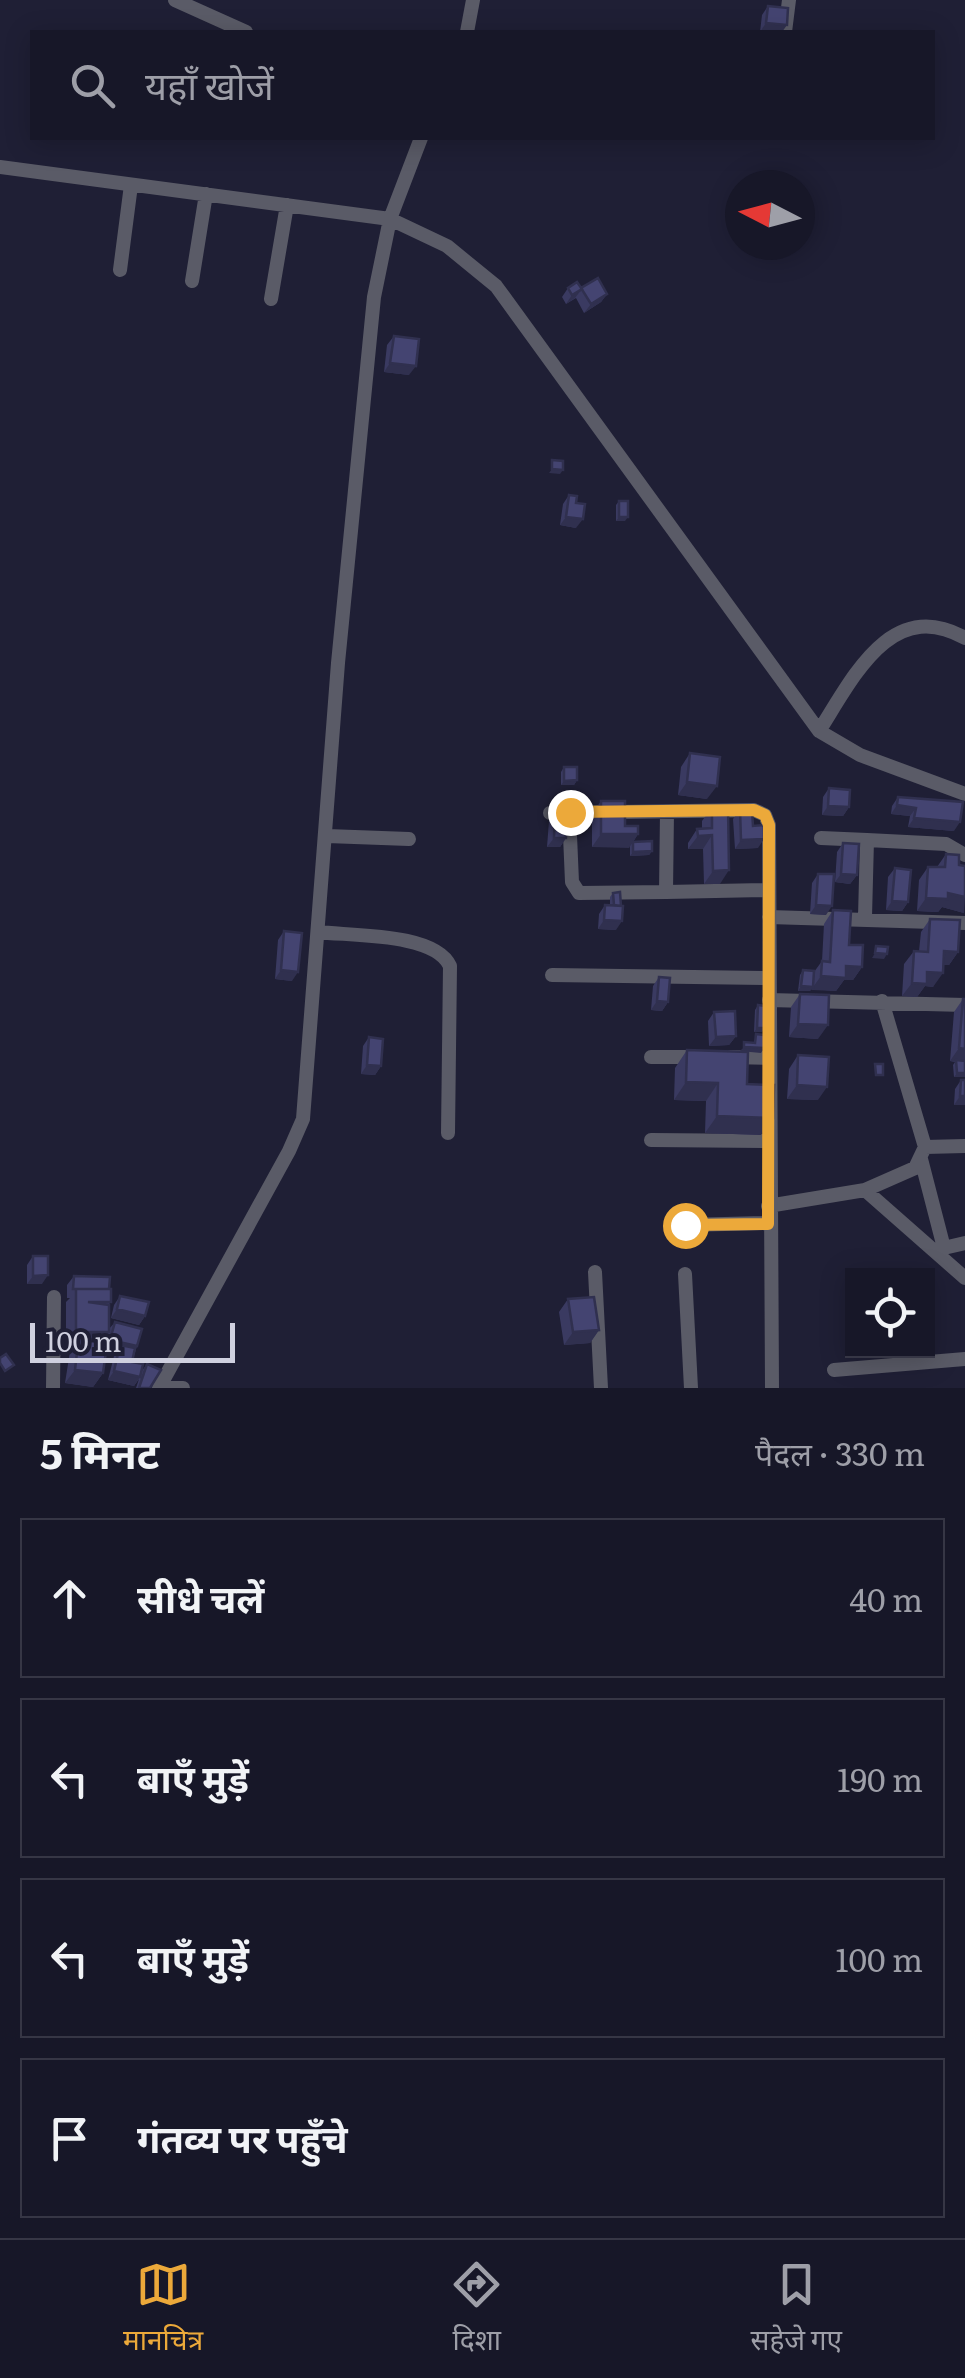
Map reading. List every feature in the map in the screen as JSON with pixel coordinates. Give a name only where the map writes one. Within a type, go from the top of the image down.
[{"type":"street","points":[[467,30],[473,0]]},
{"type":"street","points":[[785,30],[789,0]]},
{"type":"street","points":[[184,2],[242,30]]},
{"type":"street","points":[[183,1388],[159,1388],[302,1119],[338,663],[374,297],[390,219],[420,140]]},
{"type":"street","points":[[0,167],[390,219],[447,246],[496,286],[820,731],[860,754],[965,794]]},
{"type":"street","points":[[120,270],[131,184]]},
{"type":"street","points":[[192,281],[206,194]]},
{"type":"street","points":[[271,298],[287,205]]},
{"type":"street","points":[[820,731],[870,656],[897,632],[922,624],[965,638]]},
{"type":"street","points":[[550,812],[754,810],[765,815],[769,890],[768,1224],[772,1388]]},
{"type":"street","points":[[570,812],[572,882],[579,893],[769,890]]},
{"type":"street","points":[[666,892],[667,812]]},
{"type":"street","points":[[327,836],[409,839]]},
{"type":"street","points":[[821,838],[946,844],[965,855]]},
{"type":"street","points":[[865,918],[867,840]]},
{"type":"street","points":[[769,917],[965,924]]},
{"type":"street","points":[[318,932],[428,944],[445,956],[450,966],[448,1134]]},
{"type":"street","points":[[552,975],[768,978]]},
{"type":"street","points":[[769,1000],[965,1005]]},
{"type":"street","points":[[882,1001],[923,1153],[939,1249]]},
{"type":"street","points":[[650,1057],[769,1058]]},
{"type":"street","points":[[651,1140],[769,1141]]},
{"type":"street","points":[[768,1206],[865,1190],[904,1174],[923,1153],[965,1146]]},
{"type":"street","points":[[865,1190],[939,1249],[965,1278]]},
{"type":"street","points":[[685,1225],[768,1224]]},
{"type":"street","points":[[939,1249],[965,1243]]},
{"type":"street","points":[[594,1272],[601,1388]]},
{"type":"street","points":[[685,1274],[691,1388]]},
{"type":"street","points":[[53,1388],[54,1296]]},
{"type":"street","points":[[834,1370],[965,1359]]},
{"type":"building","points":[[768,6],[788,8],[787,25],[766,23]]},
{"type":"building","points":[[598,278],[607,294],[591,304],[581,288]]},
{"type":"building","points":[[577,282],[582,289],[572,295],[568,288]]},
{"type":"building","points":[[394,336],[419,339],[416,366],[390,363]]},
{"type":"building","points":[[552,460],[563,461],[563,470],[552,469]]},
{"type":"building","points":[[569,495],[577,496],[576,503],[585,504],[583,519],[566,517]]},
{"type":"building","points":[[619,501],[628,501],[628,517],[619,517]]},
{"type":"building","points":[[690,753],[720,757],[717,786],[687,782]]},
{"type":"building","points":[[564,767],[577,767],[577,780],[564,781]]},
{"type":"building","points":[[829,788],[850,790],[849,807],[828,806]]},
{"type":"building","points":[[898,797],[963,802],[960,822],[914,818],[916,808],[897,805]]},
{"type":"building","points":[[601,801],[625,801],[625,826],[638,826],[638,834],[601,834]]},
{"type":"building","points":[[712,807],[728,807],[729,870],[713,871],[712,835],[698,836],[697,829],[712,828]]},
{"type":"building","points":[[740,810],[752,810],[753,826],[764,825],[764,839],[741,840]]},
{"type":"building","points":[[555,812],[567,812],[566,838],[554,838]]},
{"type":"building","points":[[652,841],[652,851],[633,852],[633,842]]},
{"type":"building","points":[[843,843],[859,844],[857,875],[841,874]]},
{"type":"building","points":[[946,854],[959,855],[959,865],[965,866],[965,897],[948,893],[948,899],[926,898],[928,867],[945,867]]},
{"type":"building","points":[[895,868],[911,870],[908,902],[892,901]]},
{"type":"building","points":[[818,874],[834,874],[832,906],[816,905]]},
{"type":"building","points":[[620,892],[621,906],[614,905],[613,893]]},
{"type":"building","points":[[605,905],[623,906],[622,921],[604,920]]},
{"type":"building","points":[[833,910],[851,911],[849,945],[863,945],[862,967],[846,966],[846,978],[821,976],[822,961],[830,962]]},
{"type":"building","points":[[930,919],[960,920],[958,952],[944,951],[943,973],[927,972],[927,984],[912,983],[914,951],[928,952]]},
{"type":"building","points":[[284,931],[302,933],[298,972],[281,970]]},
{"type":"building","points":[[876,946],[888,947],[887,954],[875,953]]},
{"type":"building","points":[[803,970],[814,971],[813,987],[801,986]]},
{"type":"building","points":[[659,977],[670,978],[668,1002],[657,1001]]},
{"type":"building","points":[[800,994],[829,995],[828,1025],[798,1024]]},
{"type":"building","points":[[965,999],[965,1049],[959,1048]]},
{"type":"building","points":[[758,1005],[767,1006],[766,1028],[757,1028]]},
{"type":"building","points":[[735,1011],[736,1036],[716,1037],[714,1012]]},
{"type":"building","points":[[756,1034],[765,1035],[764,1048],[744,1047],[744,1042],[755,1043]]},
{"type":"building","points":[[369,1037],[383,1039],[381,1066],[367,1065]]},
{"type":"building","points":[[687,1050],[748,1052],[747,1084],[774,1085],[773,1118],[717,1116],[718,1083],[686,1082]]},
{"type":"building","points":[[798,1055],[829,1057],[827,1087],[797,1085]]},
{"type":"building","points":[[956,1060],[965,1061],[965,1073],[957,1073]]},
{"type":"building","points":[[875,1064],[883,1064],[883,1075],[876,1075]]},
{"type":"building","points":[[961,1080],[965,1080],[965,1096],[960,1096]]},
{"type":"building","points":[[33,1256],[48,1256],[48,1275],[33,1276]]},
{"type":"building","points":[[74,1276],[110,1277],[109,1289],[73,1289]]},
{"type":"building","points":[[76,1289],[111,1289],[111,1302],[88,1302],[109,1305],[109,1332],[76,1332]]},
{"type":"building","points":[[120,1296],[149,1302],[145,1316],[117,1309]]},
{"type":"building","points":[[594,1297],[599,1330],[573,1332],[568,1299]]},
{"type":"building","points":[[115,1322],[142,1329],[137,1346],[110,1340]]},
{"type":"building","points":[[79,1334],[108,1337],[103,1373],[75,1370]]},
{"type":"building","points":[[120,1345],[135,1348],[132,1362],[143,1364],[140,1377],[114,1371]]},
{"type":"building","points":[[6,1354],[14,1365],[5,1371],[0,1358]]},
{"type":"building","points":[[147,1364],[161,1370],[150,1388],[139,1388]]},
{"type":"route","points":[[570,812],[754,810],[765,815],[769,825],[768,1224],[685,1225]]}]
